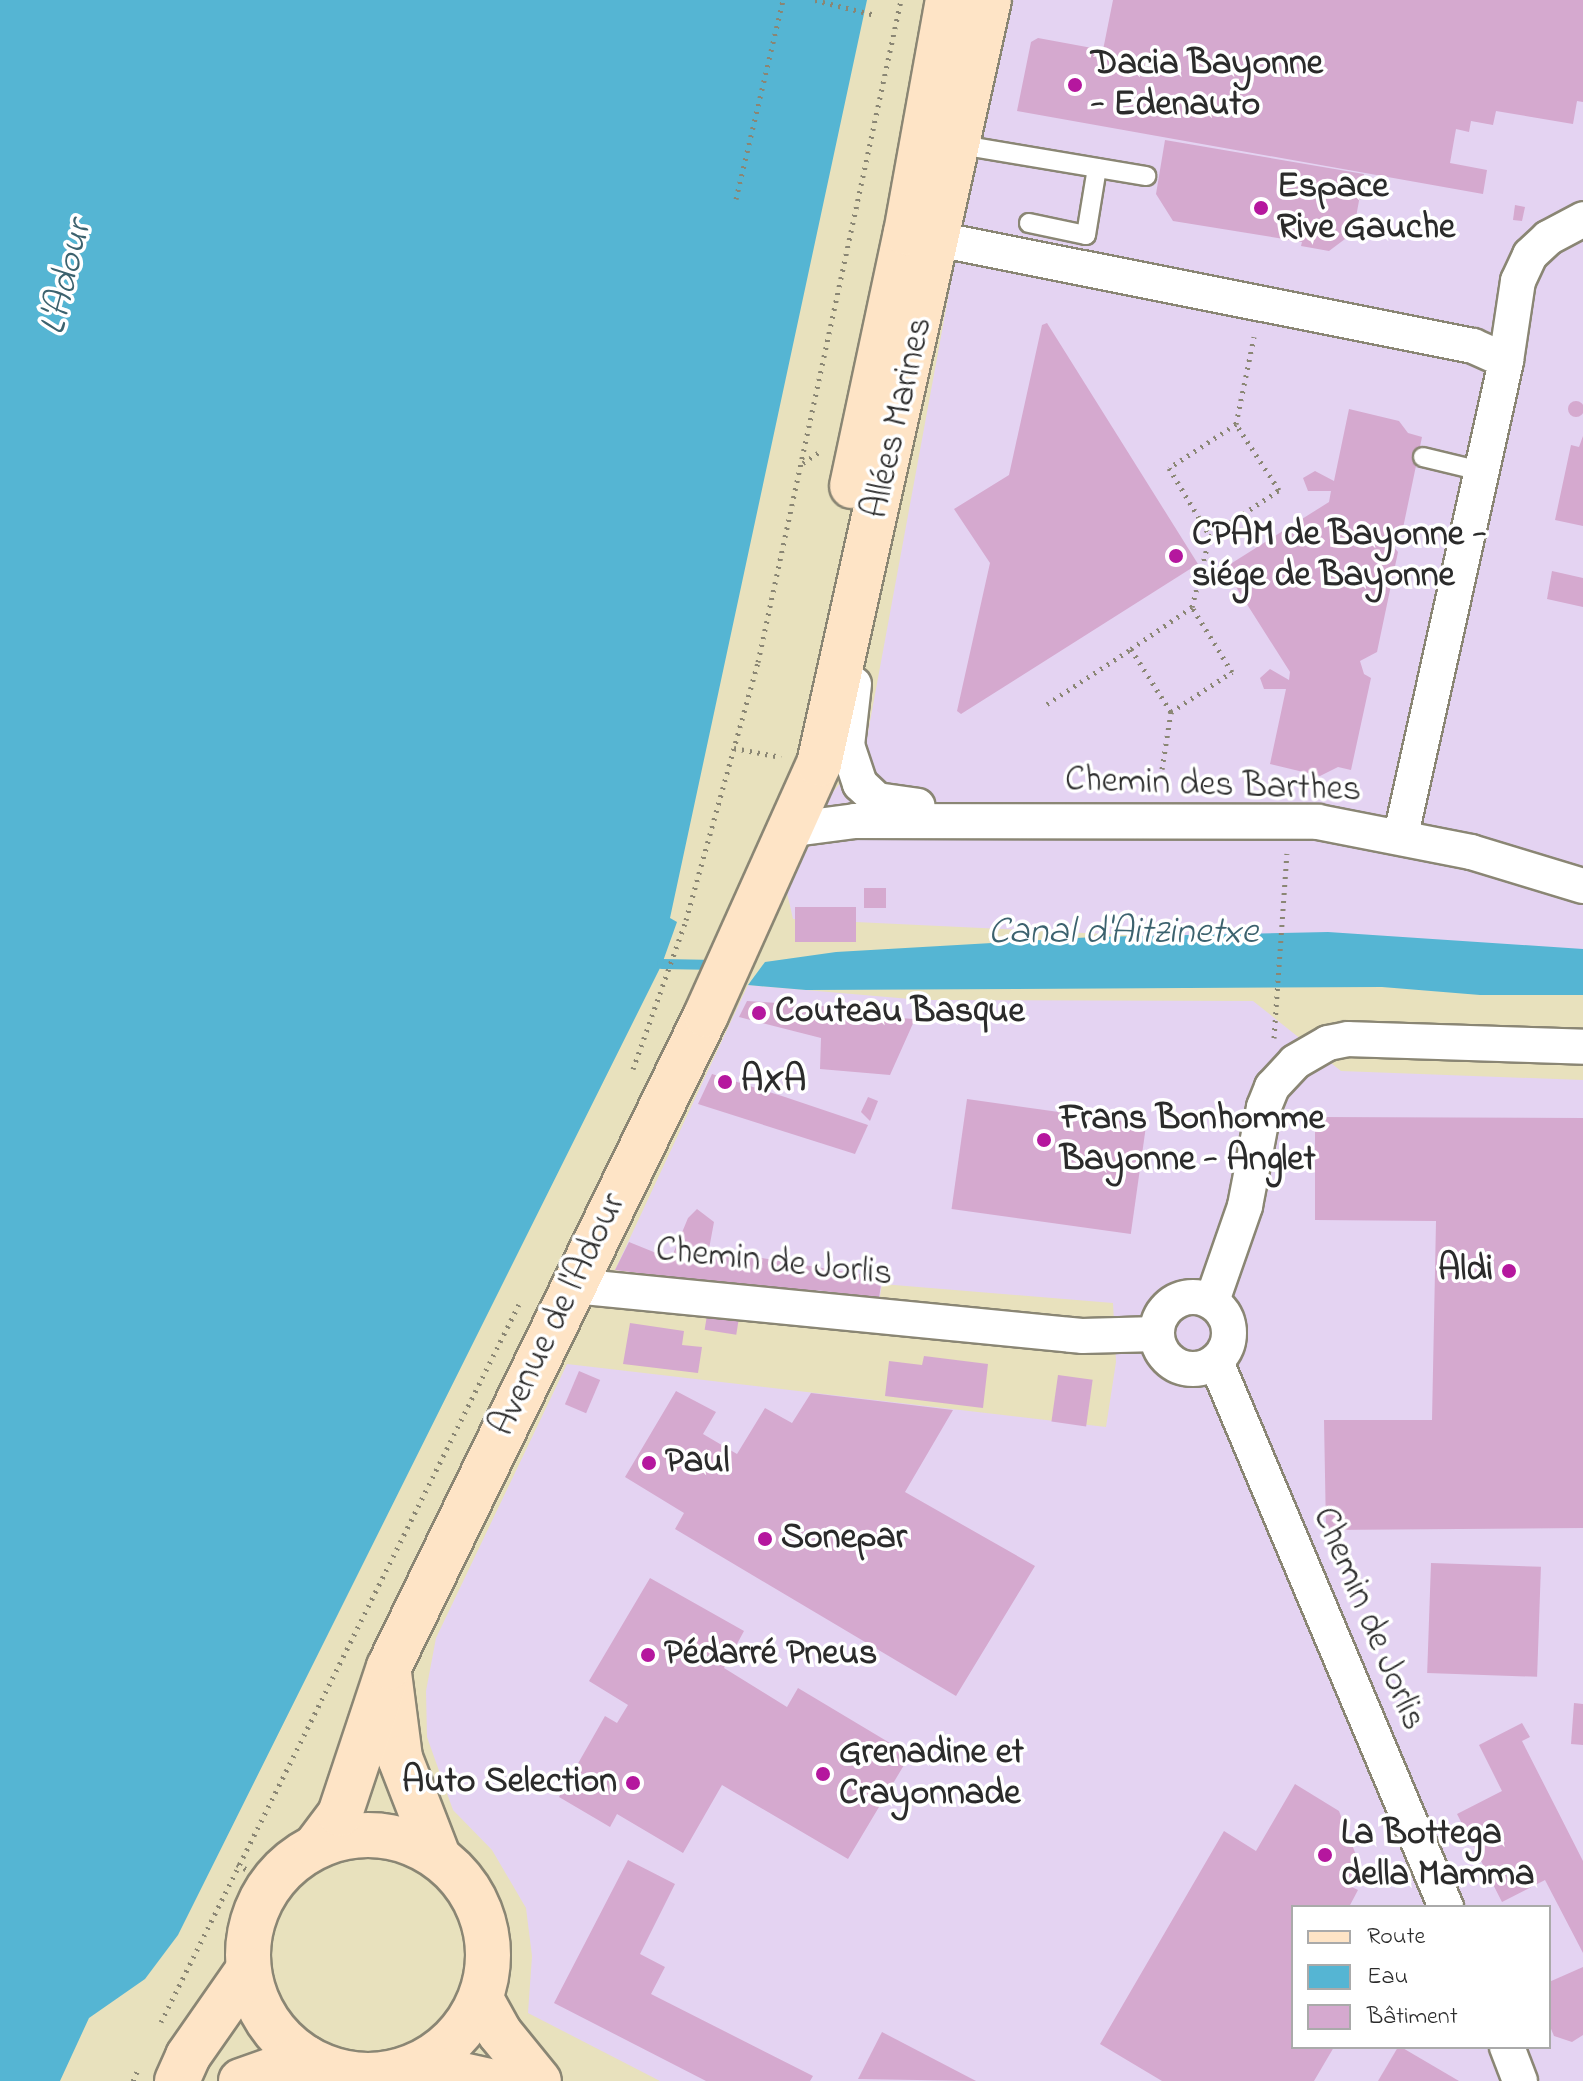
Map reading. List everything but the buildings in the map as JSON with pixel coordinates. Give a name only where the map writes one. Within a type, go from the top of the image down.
[{"type":"main road","name":"Allées Marines","points":[[941,142],[948,0]]},
{"type":"main road","name":"Allées Marines","points":[[734,952],[819,764],[868,552],[941,142],[989,0]]},
{"type":"main road","name":"Allées Marines","points":[[787,830],[791,758],[923,236]]},
{"type":"main road","name":"Avenue de l'Adour","points":[[316,1846],[340,1814],[389,1667],[734,952]]},
{"type":"main road","points":[[389,1667],[400,1758],[438,1856]]},
{"type":"main road","points":[[379,1834],[410,1841],[438,1856],[461,1878],[483,1920],[488,1967],[481,1999],[466,2026],[444,2049],[417,2065],[361,2075],[306,2058],[267,2021],[248,1970],[254,1874],[316,1846],[347,1836],[379,1834]]},
{"type":"main road","points":[[161,2068],[188,2056],[248,1970]]},
{"type":"main road","points":[[481,1999],[499,2032],[539,2081]]},
{"type":"main road","points":[[241,2081],[306,2058]]},
{"type":"main road","points":[[417,2065],[489,2081]]},
{"type":"street","points":[[1401,835],[1506,361],[1518,281],[1530,255],[1548,238],[1583,219]]},
{"type":"street","points":[[923,236],[1473,346],[1506,361]]},
{"type":"street","name":"Chemin des Barthes","points":[[868,552],[847,745],[860,784],[877,800],[1025,820]]},
{"type":"street","name":"Chemin des Barthes","points":[[787,830],[832,822],[1288,821],[1401,835],[1583,886]]},
{"type":"street","points":[[1212,1301],[1245,1206],[1264,1107],[1277,1080],[1302,1057],[1348,1039],[1583,1047]]},
{"type":"street","name":"Chemin de Jorlis","points":[[574,1286],[1082,1336],[1157,1334]]},
{"type":"street","points":[[1186,1297],[1212,1301],[1229,1323],[1230,1337],[1216,1362],[1186,1369],[1171,1362],[1157,1334],[1158,1321],[1174,1301],[1186,1297]]},
{"type":"street","name":"Chemin de Jorlis","points":[[1216,1362],[1445,1905]]},
{"type":"street","points":[[1508,2049],[1520,2081]]},
{"type":"lane","points":[[941,142],[1146,176]]},
{"type":"lane","points":[[1029,223],[1086,235],[1097,168]]},
{"type":"lane","points":[[1423,457],[1481,471]]},
{"type":"path","points":[[736,199],[783,0]]},
{"type":"path","points":[[815,0],[875,15]]},
{"type":"path","points":[[629,1081],[686,920],[758,662],[901,0]]},
{"type":"path","points":[[1047,704],[1192,607],[1210,536],[1279,490],[1236,424],[1260,305]]},
{"type":"path","points":[[1210,536],[1169,468],[1236,424]]},
{"type":"path","points":[[1171,712],[1232,672],[1192,607]]},
{"type":"path","points":[[1131,649],[1171,712],[1162,769]]},
{"type":"path","points":[[1275,1015],[1286,908],[1288,821]]},
{"type":"path","points":[[157,2030],[254,1874],[526,1290]]},
{"type":"path","points":[[133,2081],[161,2068]]},
{"type":"shaded area","points":[[1003,0],[1583,0],[1583,957],[793,919],[779,858],[864,754]]},
{"type":"shaded area","points":[[748,985],[922,1000],[1253,1001],[1341,1071],[1583,1080],[1583,2081],[660,2081],[528,2013],[532,1956],[526,1908],[492,1850],[453,1810],[427,1737],[426,1691],[436,1638],[567,1364],[1106,1427],[1116,1362],[1113,1303],[882,1284],[879,1302],[615,1270]]},
{"type":"water","name":"L'Adour","points":[[0,0],[867,0],[670,918],[677,922],[662,964],[178,1935],[145,1979],[89,2018],[60,2081],[0,2081]]},
{"type":"water","points":[[1328,932],[1583,949],[1583,995],[1480,995],[1382,987],[806,990],[748,985],[765,962],[836,952],[1094,937]]},
{"type":"waterway","name":"Canal d'Aitzinetxe","points":[[662,964],[717,965]]},
{"type":"place","name":"Dacia Bayonne - Edenauto","points":[[1075,85]]},
{"type":"place","name":"Espace Rive Gauche","points":[[1261,208]]},
{"type":"place","name":"CPAM de Bayonne - siége de Bayonne","points":[[1176,556]]},
{"type":"place","name":"Couteau Basque","points":[[759,1013]]},
{"type":"place","name":"AXA","points":[[725,1082]]},
{"type":"place","name":"Frans Bonhomme Bayonne - Anglet","points":[[1044,1140]]},
{"type":"place","name":"Aldi","points":[[1509,1271]]},
{"type":"place","name":"Paul","points":[[649,1463]]},
{"type":"place","name":"Sonepar","points":[[765,1539]]},
{"type":"place","name":"Pédarré Pneus","points":[[648,1655]]},
{"type":"place","name":"Grenadine et Crayonnade","points":[[823,1774]]},
{"type":"place","name":"Auto Selection","points":[[633,1783]]},
{"type":"place","name":"La Bottega della Mamma","points":[[1325,1855]]}]
